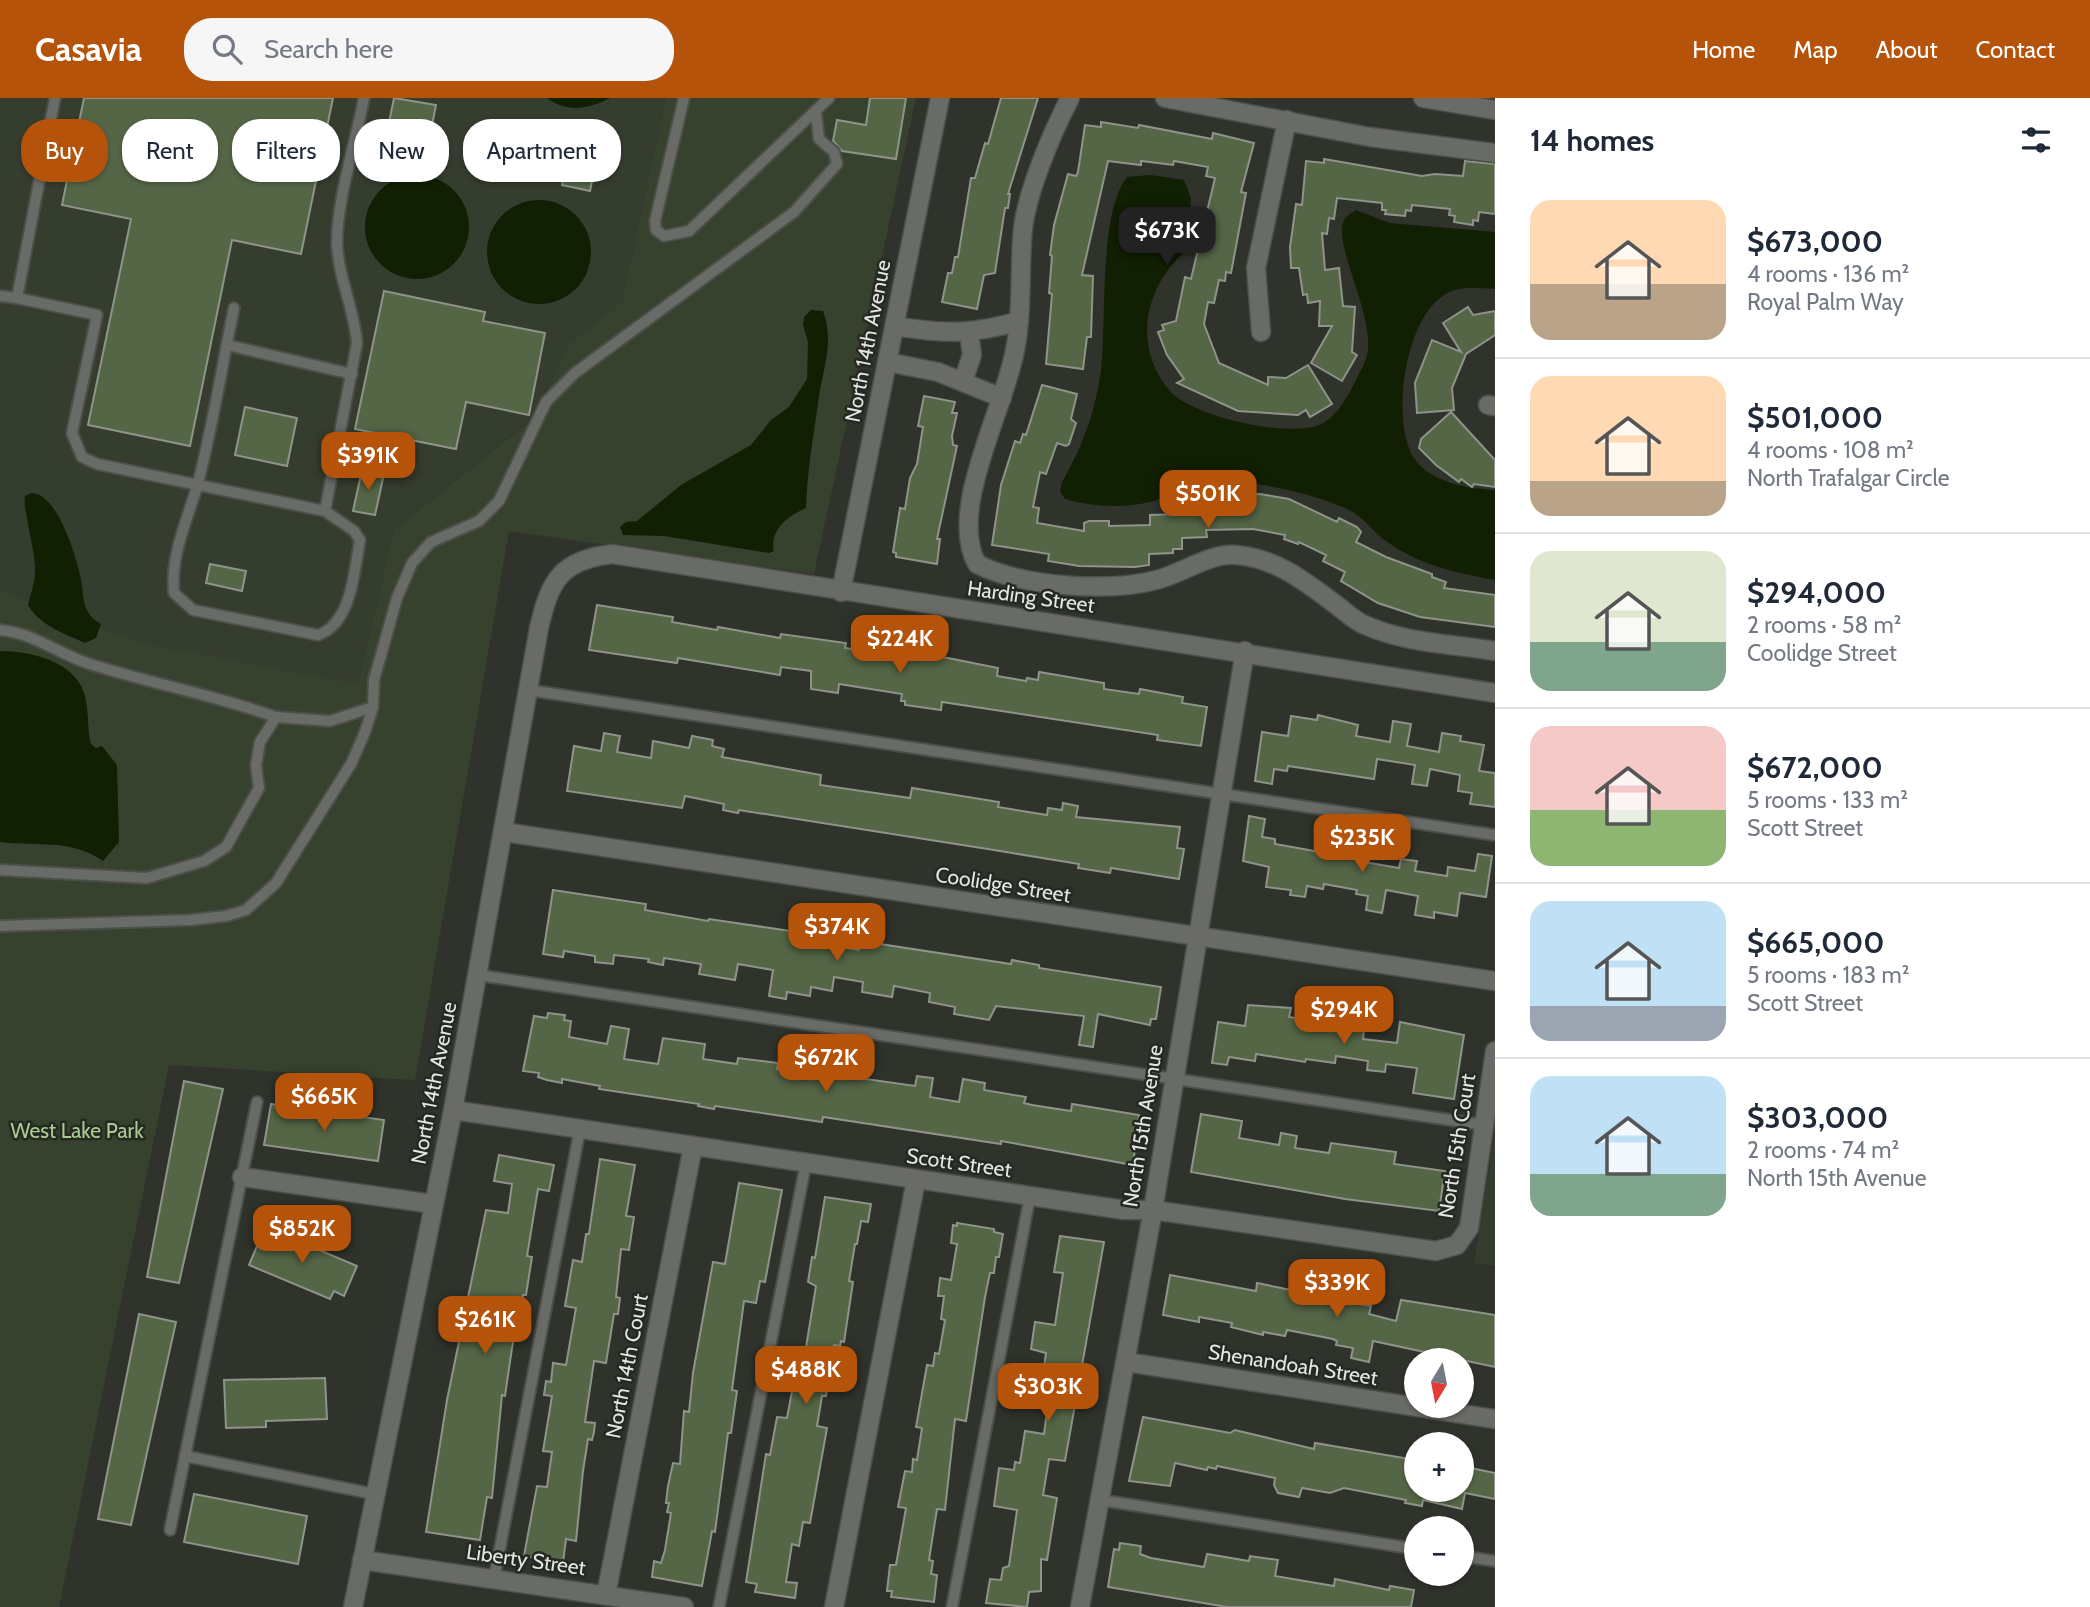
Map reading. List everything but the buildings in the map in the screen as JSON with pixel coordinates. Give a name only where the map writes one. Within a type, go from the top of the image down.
[{"type":"street","name":"North 14th Avenue","points":[[841,592],[940,98]]},
{"type":"street","points":[[1070,98],[1051,137],[1024,225],[1019,321],[1011,373],[986,439],[967,539],[978,564],[997,574],[1051,583],[1118,586],[1160,579],[1232,554],[1261,558],[1295,575],[1363,625],[1408,638],[1495,650]]},
{"type":"street","points":[[1166,98],[1370,137],[1495,153]]},
{"type":"street","points":[[1423,98],[1495,110]]},
{"type":"street","points":[[1261,332],[1256,268],[1287,120]]},
{"type":"street","points":[[894,326],[969,333],[1019,321]]},
{"type":"street","points":[[963,381],[972,355],[969,333]]},
{"type":"street","points":[[887,362],[928,369],[1002,398]]},
{"type":"street","name":"Harding Street","points":[[564,571],[573,563],[589,557],[612,554],[841,592],[1245,651],[1495,693]]},
{"type":"street","name":"North 14th Avenue","points":[[353,1607],[453,1110],[544,604],[552,584],[564,571]]},
{"type":"street","name":"North 15th Avenue","points":[[1080,1607],[1153,1210],[1245,651]]},
{"type":"street","name":"Coolidge Street","points":[[503,832],[1495,981]]},
{"type":"street","name":"North 15th Court","points":[[1457,1245],[1469,1228],[1495,1051]]},
{"type":"street","name":"Scott Street","points":[[453,1110],[1124,1210],[1153,1210],[1436,1251],[1457,1245]]},
{"type":"street","name":"North 14th Court","points":[[606,1595],[693,1146]]},
{"type":"street","points":[[242,1177],[433,1204]]},
{"type":"street","points":[[834,1607],[916,1180]]},
{"type":"street","name":"Shenandoah Street","points":[[1126,1362],[1495,1419]]},
{"type":"street","name":"Liberty Street","points":[[362,1560],[684,1607]]},
{"type":"lane","points":[[17,298],[55,98]]},
{"type":"lane","points":[[325,511],[352,374],[355,326],[340,269],[337,241],[364,98]]},
{"type":"lane","points":[[684,98],[655,220],[656,230],[664,236],[689,231],[829,98]]},
{"type":"lane","points":[[0,926],[190,920],[246,910],[276,883],[351,764],[373,708],[374,680],[397,598],[412,563],[431,542],[479,521],[499,501],[546,402],[575,373],[794,212],[837,164],[834,152],[819,139],[816,113]]},
{"type":"lane","points":[[0,296],[97,315],[72,433],[82,457],[97,464],[198,484],[325,511],[354,531],[360,540],[342,616],[328,632],[318,635],[194,610],[174,593],[172,577],[198,484],[234,308]]},
{"type":"lane","points":[[227,345],[352,374]]},
{"type":"lane","points":[[0,630],[22,632],[86,663],[222,698],[276,717],[330,721],[373,708]]},
{"type":"lane","points":[[528,690],[1495,835]]},
{"type":"lane","points":[[0,870],[147,878],[204,861],[226,847],[259,788],[256,765],[260,742],[276,717]]},
{"type":"lane","points":[[478,975],[1484,1125]]},
{"type":"lane","points":[[170,1530],[257,1102]]},
{"type":"lane","points":[[494,1579],[580,1129]]},
{"type":"lane","points":[[719,1607],[806,1163]]},
{"type":"lane","points":[[953,1607],[1030,1196]]},
{"type":"lane","points":[[185,1456],[374,1494]]},
{"type":"lane","points":[[1100,1500],[1404,1547]]},
{"type":"lane","points":[[1474,1558],[1495,1561]]},
{"type":"shaded area","points":[[0,98],[666,98],[622,302],[571,342],[530,420],[394,530],[358,684],[141,643],[0,590]]},
{"type":"shaded area","points":[[547,98],[610,98],[578,108],[562,106]]},
{"type":"shaded area","points":[[1150,175],[1184,180],[1191,198],[1187,250],[1172,264],[1161,281],[1148,318],[1147,337],[1158,374],[1170,391],[1182,401],[1221,417],[1269,427],[1292,429],[1325,422],[1342,404],[1366,358],[1366,321],[1348,263],[1342,231],[1344,220],[1348,216],[1356,210],[1389,223],[1495,232],[1495,289],[1452,291],[1436,302],[1423,320],[1406,368],[1403,421],[1408,444],[1423,469],[1452,483],[1495,490],[1495,580],[1425,562],[1386,541],[1345,508],[1298,492],[1265,485],[1197,477],[1183,480],[1158,500],[1143,504],[1110,506],[1065,499],[1060,491],[1062,482],[1087,428],[1101,371],[1105,269],[1112,216],[1118,194],[1127,177]]},
{"type":"shaded area","points":[[392,182],[442,182],[460,198],[468,217],[468,237],[460,256],[446,270],[427,278],[407,278],[388,270],[374,256],[366,237],[369,207],[380,190]]},
{"type":"shaded area","points":[[539,200],[559,204],[576,215],[587,232],[591,252],[587,272],[576,289],[559,300],[539,304],[519,300],[502,289],[491,272],[487,252],[491,232],[502,215],[519,204]]},
{"type":"shaded area","points":[[811,310],[823,311],[828,343],[811,452],[806,508],[793,515],[777,530],[773,543],[774,551],[769,553],[664,536],[623,535],[620,527],[626,522],[637,521],[681,485],[751,445],[771,420],[789,407],[807,379],[808,342],[803,325],[804,317]]},
{"type":"shaded area","points":[[32,493],[49,503],[64,526],[78,565],[86,608],[92,618],[101,624],[96,638],[85,643],[46,623],[28,605],[35,567],[25,496]]},
{"type":"shaded area","points":[[0,651],[25,653],[51,661],[63,667],[80,684],[85,696],[91,744],[96,748],[102,746],[117,765],[119,842],[103,861],[66,846],[0,842]]},
{"type":"shaded area","points":[[1495,1132],[1495,1266],[1474,1263]]},
{"type":"green space","name":"West Lake Park","points":[[666,98],[916,98],[814,574],[509,531],[415,1080],[169,1065],[59,1607],[0,1607],[0,590],[141,643],[358,684],[394,530],[530,421],[571,342],[622,302]]}]
